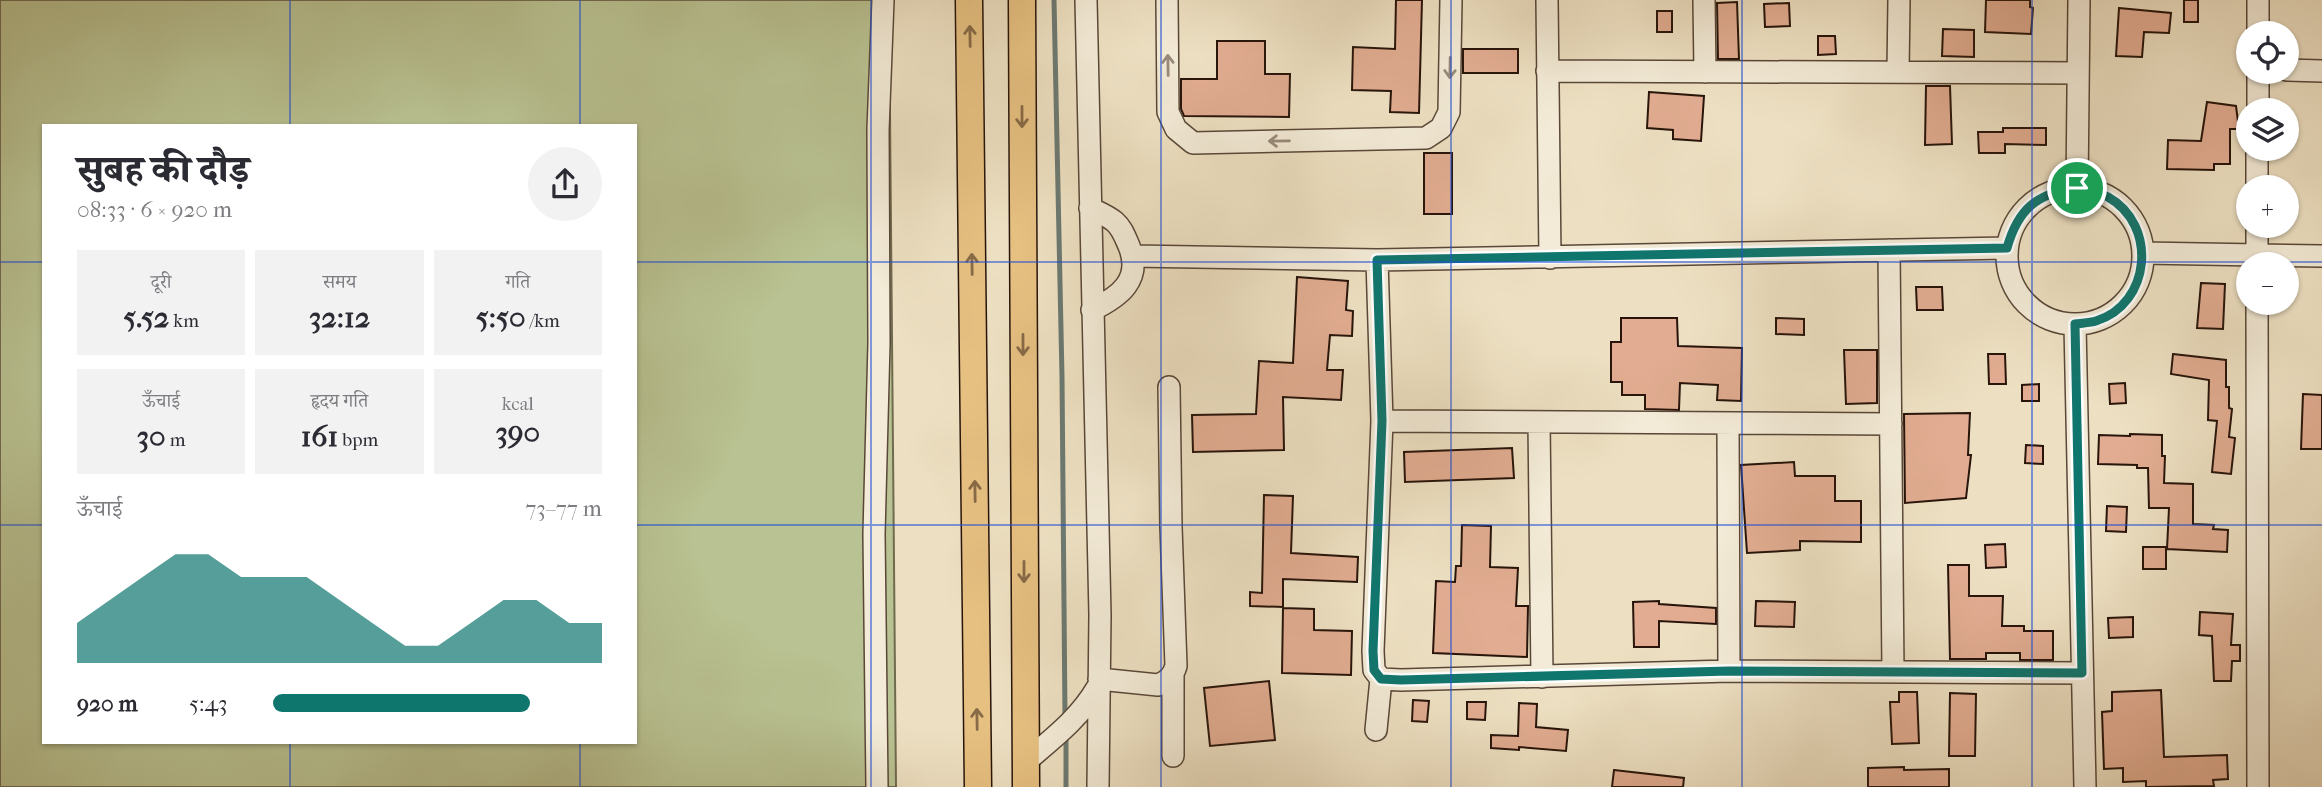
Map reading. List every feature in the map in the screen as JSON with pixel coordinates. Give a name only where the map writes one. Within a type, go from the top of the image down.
[{"type":"main road","points":[[969,0],[978,787]]},
{"type":"main road","points":[[1022,0],[1025,775]]},
{"type":"street","points":[[877,787],[874,534],[879,343],[878,130],[883,0]]},
{"type":"street","points":[[1086,0],[1100,615],[1098,787]]},
{"type":"street","points":[[1167,0],[1168,112],[1175,130],[1194,143],[1426,138],[1441,128],[1449,112],[1451,0]]},
{"type":"street","points":[[1547,0],[1550,258]]},
{"type":"street","points":[[1704,0],[1704,72]]},
{"type":"street","points":[[1898,72],[1899,0]]},
{"type":"street","points":[[2077,188],[2079,0]]},
{"type":"street","points":[[2258,0],[2258,21]]},
{"type":"street","points":[[2299,70],[2322,71]]},
{"type":"street","points":[[1547,71],[2078,73]]},
{"type":"street","points":[[2077,188],[2094,191],[2109,197],[2123,208],[2133,221],[2143,253],[2141,275],[2131,295],[2116,311],[2096,321],[2075,324],[2052,321],[2032,309],[2017,292],[2008,271],[2007,248],[2012,229],[2023,212],[2038,198],[2057,190],[2077,188]]},
{"type":"street","points":[[1090,208],[1114,222],[1123,231],[1133,256],[1131,278],[1123,289],[1114,299],[1092,310]]},
{"type":"street","points":[[1133,256],[1377,260],[2007,248]]},
{"type":"street","points":[[1889,250],[1893,671]]},
{"type":"street","points":[[2143,253],[2236,258]]},
{"type":"street","points":[[2299,257],[2322,256]]},
{"type":"street","points":[[1376,730],[1381,679],[1374,670],[1373,651],[1382,421],[1377,260]]},
{"type":"street","points":[[2257,315],[2258,787]]},
{"type":"street","points":[[2075,324],[2085,787]]},
{"type":"street","points":[[1169,387],[1177,666],[1173,676],[1172,756]]},
{"type":"street","points":[[1382,421],[1891,424]]},
{"type":"street","points":[[1539,422],[1542,677]]},
{"type":"street","points":[[1728,423],[1729,671]]},
{"type":"street","points":[[1381,679],[1729,671],[2082,673]]},
{"type":"street","points":[[1099,682],[1158,685],[1173,676]]},
{"type":"street","points":[[1025,775],[1085,709],[1099,682]]},
{"type":"green space","points":[[0,0],[889,0],[896,787],[0,787]]},
{"type":"building","points":[[1396,0],[1422,0],[1419,113],[1390,112],[1391,91],[1352,90],[1353,47],[1395,49]]},
{"type":"building","points":[[1986,0],[2030,0],[2030,7],[2033,8],[2031,34],[1985,32]]},
{"type":"building","points":[[2184,0],[2198,0],[2198,22],[2184,22]]},
{"type":"building","points":[[1737,2],[1739,59],[1718,59],[1717,3]]},
{"type":"building","points":[[1789,3],[1790,26],[1765,27],[1764,4]]},
{"type":"building","points":[[2119,8],[2171,13],[2169,33],[2144,32],[2142,57],[2116,56]]},
{"type":"building","points":[[1657,11],[1672,11],[1672,32],[1657,32]]},
{"type":"building","points":[[1943,29],[1974,30],[1974,57],[1942,56]]},
{"type":"building","points":[[1818,36],[1835,36],[1836,54],[1818,55]]},
{"type":"building","points":[[1217,41],[1265,41],[1265,74],[1290,74],[1289,117],[1184,116],[1181,109],[1181,79],[1217,79]]},
{"type":"building","points":[[1463,49],[1518,49],[1518,73],[1463,73]]},
{"type":"building","points":[[1926,86],[1950,86],[1952,144],[1925,145]]},
{"type":"building","points":[[1649,92],[1704,96],[1701,141],[1673,139],[1673,130],[1647,128]]},
{"type":"building","points":[[2207,102],[2236,106],[2236,129],[2230,129],[2230,164],[2214,164],[2214,170],[2167,169],[2168,140],[2201,141]]},
{"type":"building","points":[[2003,128],[2046,128],[2046,145],[2005,144],[2005,153],[1979,153],[1978,132],[2003,132]]},
{"type":"building","points":[[1424,153],[1452,153],[1452,214],[1424,214]]},
{"type":"building","points":[[1297,277],[1348,281],[1346,310],[1353,311],[1352,336],[1330,335],[1327,370],[1343,370],[1341,400],[1283,397],[1284,450],[1193,452],[1192,415],[1256,414],[1259,361],[1293,363]]},
{"type":"building","points":[[2201,283],[2225,284],[2223,329],[2197,328]]},
{"type":"building","points":[[1916,287],[1942,287],[1943,310],[1917,310]]},
{"type":"building","points":[[1621,318],[1677,318],[1678,346],[1742,348],[1741,401],[1717,400],[1718,385],[1680,383],[1679,410],[1645,409],[1645,395],[1622,395],[1622,382],[1611,382],[1611,342],[1621,342]]},
{"type":"building","points":[[1776,318],[1804,319],[1804,335],[1776,334]]},
{"type":"building","points":[[1844,350],[1877,350],[1877,403],[1846,404]]},
{"type":"building","points":[[1988,354],[2005,354],[2006,384],[1989,384]]},
{"type":"building","points":[[2173,354],[2226,360],[2226,387],[2229,387],[2229,408],[2232,409],[2229,437],[2235,438],[2231,474],[2212,472],[2217,421],[2208,420],[2209,380],[2171,374]]},
{"type":"building","points":[[2125,383],[2126,403],[2110,404],[2109,384]]},
{"type":"building","points":[[2039,384],[2039,401],[2022,401],[2022,385]]},
{"type":"building","points":[[2303,394],[2322,395],[2322,449],[2301,449]]},
{"type":"building","points":[[1970,413],[1968,455],[1971,455],[1966,498],[1905,503],[1904,414]]},
{"type":"building","points":[[2099,435],[2162,435],[2162,456],[2165,456],[2164,483],[2193,484],[2193,524],[2214,525],[2213,529],[2228,530],[2227,552],[2167,549],[2169,508],[2149,508],[2148,468],[2137,468],[2137,465],[2098,464]]},
{"type":"building","points":[[2026,445],[2043,446],[2043,464],[2025,463]]},
{"type":"building","points":[[1512,448],[1514,478],[1405,482],[1404,452]]},
{"type":"building","points":[[1794,462],[1795,476],[1835,476],[1835,501],[1861,501],[1861,542],[1800,541],[1800,550],[1747,553],[1741,465]]},
{"type":"building","points":[[1264,495],[1293,496],[1291,553],[1358,557],[1357,582],[1283,579],[1283,607],[1250,606],[1250,592],[1262,593]]},
{"type":"building","points":[[2107,506],[2127,507],[2126,532],[2106,531]]},
{"type":"building","points":[[1462,525],[1491,526],[1490,567],[1518,568],[1516,606],[1528,606],[1527,657],[1433,653],[1436,581],[1455,582],[1456,566],[1461,566]]},
{"type":"building","points":[[2005,544],[2006,567],[1986,568],[1985,545]]},
{"type":"building","points":[[2143,547],[2166,547],[2166,569],[2143,569]]},
{"type":"building","points":[[1948,565],[1969,565],[1969,596],[2003,596],[2002,626],[2024,626],[2024,631],[2053,631],[2053,660],[2020,660],[2020,653],[1986,653],[1986,659],[1950,659]]},
{"type":"building","points":[[1659,601],[1659,604],[1716,608],[1716,624],[1659,621],[1659,647],[1634,647],[1633,602]]},
{"type":"building","points":[[1756,601],[1795,602],[1794,627],[1755,626]]},
{"type":"building","points":[[1283,608],[1314,609],[1314,630],[1352,631],[1351,675],[1282,673]]},
{"type":"building","points":[[2200,612],[2233,614],[2231,645],[2240,645],[2240,661],[2232,661],[2231,681],[2214,681],[2212,636],[2199,635]]},
{"type":"building","points":[[2133,617],[2133,637],[2109,638],[2108,618]]},
{"type":"building","points":[[1269,681],[1275,740],[1210,746],[1204,688]]},
{"type":"building","points":[[2161,690],[2164,757],[2227,755],[2228,779],[2213,780],[2214,786],[2146,787],[2146,781],[2123,782],[2123,768],[2104,769],[2102,712],[2112,711],[2112,692]]},
{"type":"building","points":[[1899,692],[1917,692],[1919,743],[1892,744],[1890,702],[1899,702]]},
{"type":"building","points":[[1950,693],[1976,694],[1975,756],[1949,756]]},
{"type":"building","points":[[1413,700],[1429,701],[1427,722],[1412,721]]},
{"type":"building","points":[[1467,702],[1486,702],[1485,720],[1467,719]]},
{"type":"building","points":[[1519,703],[1537,704],[1536,727],[1568,730],[1566,751],[1519,747],[1519,750],[1491,748],[1491,735],[1518,736]]},
{"type":"building","points":[[1904,767],[1904,770],[1949,769],[1949,787],[1868,787],[1868,768]]},
{"type":"building","points":[[1614,770],[1684,778],[1683,787],[1612,787]]},
{"type":"waterway","points":[[1054,0],[1062,377],[1065,717]]},
{"type":"waterway","points":[[1066,734],[1066,787]]},
{"type":"route","points":[[2077,188],[2109,197],[2123,208],[2133,221],[2143,253],[2141,275],[2131,295],[2116,311],[2096,321],[2075,324],[2082,673],[1729,671],[1401,680],[1381,679],[1374,670],[1382,421],[1377,260],[2007,248],[2012,229],[2023,212],[2038,198],[2057,190],[2077,188]]}]
